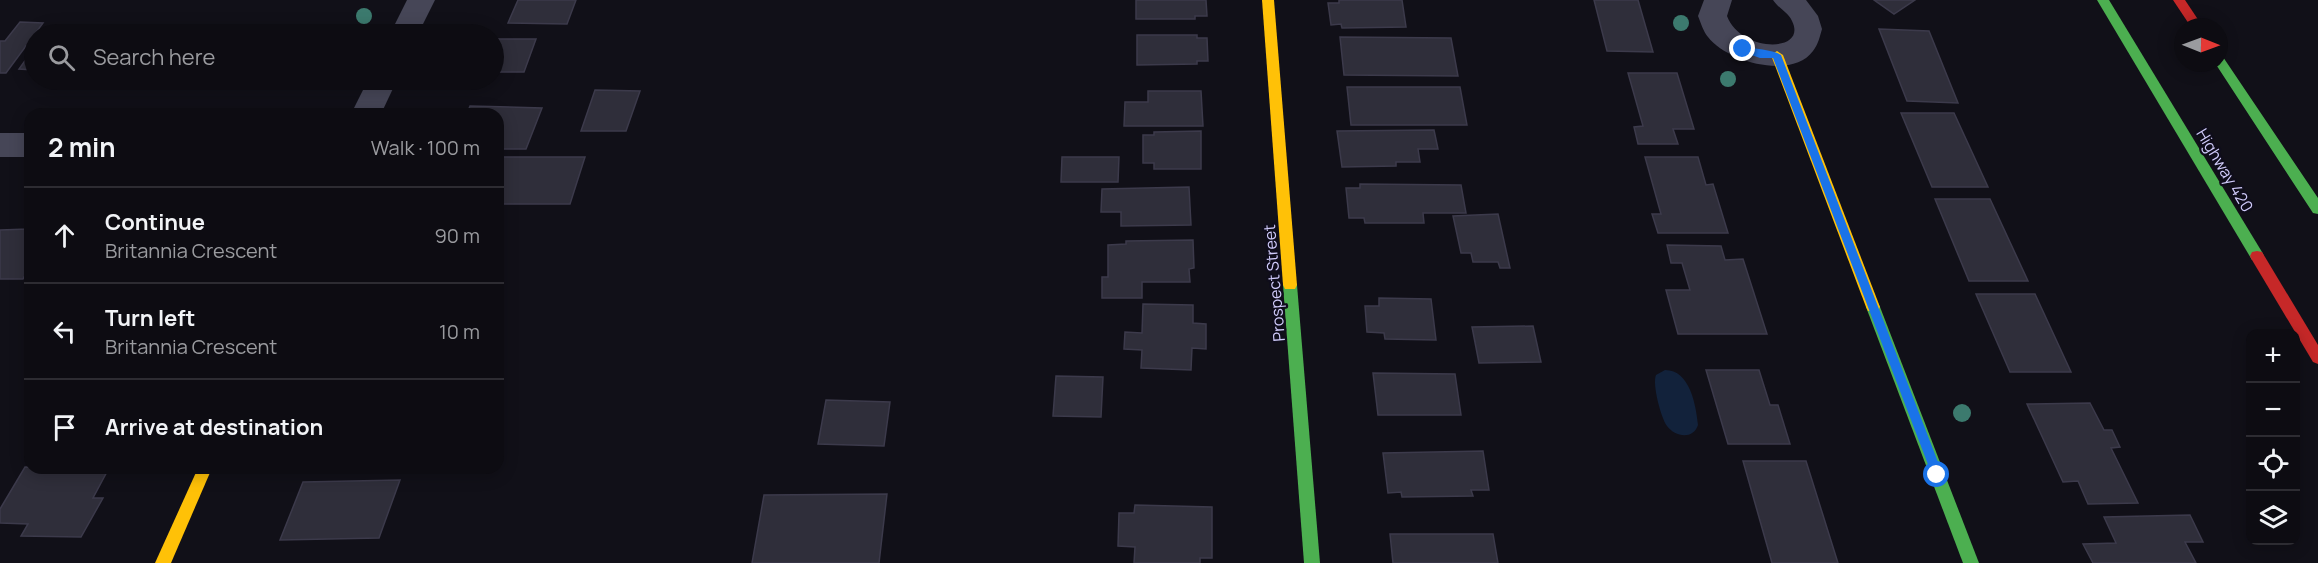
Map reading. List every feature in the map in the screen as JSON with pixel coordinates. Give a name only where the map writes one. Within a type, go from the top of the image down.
[{"type":"main road","name":"Prospect Street","points":[[1268,0],[1312,563]]},
{"type":"main road","name":"Highway 420","points":[[2103,0],[2318,358]]},
{"type":"main road","points":[[2179,0],[2191,18]]},
{"type":"main road","points":[[1777,55],[1971,563]]},
{"type":"main road","points":[[2227,72],[2318,209]]},
{"type":"main road","points":[[163,563],[202,474]]},
{"type":"street","points":[[409,24],[421,0]]},
{"type":"street","points":[[1718,0],[1713,6],[1712,15],[1716,27],[1728,41],[1751,52],[1777,55],[1798,49],[1806,41],[1808,26],[1803,15],[1787,0]]},
{"type":"street","points":[[369,108],[377,90]]},
{"type":"street","points":[[0,145],[24,146]]},
{"type":"water","points":[[1665,370],[1680,376],[1690,390],[1696,408],[1698,425],[1696,430],[1688,435],[1670,430],[1662,416],[1655,379],[1656,375]]},
{"type":"building","points":[[518,0],[576,0],[567,24],[508,23]]},
{"type":"building","points":[[1136,0],[1206,0],[1207,16],[1195,16],[1195,19],[1136,19]]},
{"type":"building","points":[[1339,0],[1402,0],[1406,27],[1342,28],[1341,24],[1331,25],[1328,3],[1339,3]]},
{"type":"building","points":[[1594,0],[1638,0],[1653,52],[1607,51]]},
{"type":"building","points":[[1874,0],[1915,0],[1894,14]]},
{"type":"building","points":[[20,22],[43,23],[24,24],[24,49],[6,73],[0,73],[0,41],[5,41]]},
{"type":"building","points":[[1879,29],[1929,31],[1958,103],[1907,101]]},
{"type":"building","points":[[1137,35],[1197,35],[1197,38],[1207,38],[1208,61],[1197,61],[1197,64],[1137,65]]},
{"type":"building","points":[[1340,37],[1451,38],[1458,76],[1344,75]]},
{"type":"building","points":[[504,39],[536,39],[524,72],[504,72]]},
{"type":"building","points":[[1628,73],[1677,73],[1694,129],[1673,129],[1678,144],[1638,144],[1634,127],[1643,126]]},
{"type":"building","points":[[1347,87],[1460,87],[1467,125],[1351,125]]},
{"type":"building","points":[[595,90],[640,91],[626,131],[581,131]]},
{"type":"building","points":[[1148,91],[1201,91],[1203,126],[1124,126],[1125,102],[1148,102]]},
{"type":"building","points":[[470,106],[542,108],[526,149],[504,149],[504,108],[469,108]]},
{"type":"building","points":[[1901,113],[1954,113],[1988,187],[1932,187]]},
{"type":"building","points":[[1434,130],[1438,149],[1418,149],[1420,162],[1396,162],[1396,166],[1342,167],[1337,131]]},
{"type":"building","points":[[1201,131],[1201,169],[1154,169],[1154,163],[1143,163],[1143,135],[1154,135],[1154,132]]},
{"type":"building","points":[[504,157],[585,157],[570,204],[504,204]]},
{"type":"building","points":[[1062,157],[1119,157],[1118,182],[1061,182]]},
{"type":"building","points":[[1645,157],[1698,157],[1706,185],[1713,184],[1728,233],[1658,233],[1652,214],[1661,214]]},
{"type":"building","points":[[1360,184],[1461,185],[1466,213],[1423,213],[1424,223],[1365,223],[1364,218],[1349,218],[1346,188],[1360,188]]},
{"type":"building","points":[[1189,187],[1191,225],[1121,226],[1121,212],[1101,212],[1102,189]]},
{"type":"building","points":[[1935,199],[1990,199],[2028,281],[1969,281]]},
{"type":"building","points":[[1498,214],[1510,268],[1500,268],[1498,262],[1473,262],[1471,253],[1461,253],[1453,216]]},
{"type":"building","points":[[24,229],[23,279],[0,279],[0,230]]},
{"type":"building","points":[[1193,240],[1194,268],[1189,269],[1190,282],[1142,282],[1142,298],[1102,298],[1102,277],[1108,277],[1108,245],[1126,244],[1126,241]]},
{"type":"building","points":[[1667,245],[1721,246],[1725,260],[1743,259],[1767,334],[1678,334],[1666,290],[1690,290],[1682,263],[1671,263]]},
{"type":"building","points":[[1976,294],[2035,294],[2071,372],[2010,372]]},
{"type":"building","points":[[1379,298],[1431,299],[1436,340],[1385,339],[1384,333],[1367,332],[1365,306],[1379,306]]},
{"type":"building","points":[[1143,304],[1193,305],[1193,323],[1206,324],[1206,349],[1192,348],[1191,370],[1141,368],[1142,350],[1124,349],[1125,332],[1142,333]]},
{"type":"building","points":[[1533,326],[1541,362],[1479,363],[1472,327]]},
{"type":"building","points":[[1706,370],[1759,370],[1770,405],[1778,405],[1790,444],[1728,444]]},
{"type":"building","points":[[1373,373],[1455,374],[1461,415],[1378,415]]},
{"type":"building","points":[[1056,376],[1103,377],[1101,417],[1053,416]]},
{"type":"building","points":[[826,400],[890,402],[884,446],[818,444]]},
{"type":"building","points":[[2090,403],[2104,430],[2112,430],[2120,447],[2111,448],[2138,503],[2088,504],[2078,481],[2063,482],[2027,404]]},
{"type":"building","points":[[1483,451],[1489,490],[1471,490],[1473,496],[1402,497],[1401,492],[1388,493],[1383,453]]},
{"type":"building","points":[[1743,461],[1806,461],[1838,563],[1772,563]]},
{"type":"building","points":[[24,469],[24,474],[106,474],[93,498],[103,498],[81,537],[21,536],[28,524],[0,523],[0,509]]},
{"type":"building","points":[[400,480],[379,538],[280,540],[303,482]]},
{"type":"building","points":[[887,494],[879,563],[752,563],[764,495]]},
{"type":"building","points":[[1135,505],[1212,507],[1212,558],[1200,558],[1200,563],[1134,563],[1135,547],[1118,546],[1119,513],[1134,513]]},
{"type":"building","points":[[2190,515],[2203,542],[2185,542],[2196,563],[2093,563],[2083,544],[2116,543],[2104,517]]},
{"type":"building","points":[[1390,534],[1493,534],[1498,563],[1393,563]]},
{"type":"traffic: fast","points":[[2103,0],[2257,256]]},
{"type":"traffic: fast","points":[[2227,72],[2318,209]]},
{"type":"traffic: fast","points":[[1290,285],[1312,563]]},
{"type":"traffic: fast","points":[[1873,307],[1971,563]]},
{"type":"traffic: slow","points":[[1268,0],[1290,285]]},
{"type":"traffic: slow","points":[[1777,55],[1873,307]]},
{"type":"traffic: slow","points":[[163,563],[202,474]]},
{"type":"traffic: jam","points":[[2179,0],[2191,18]]},
{"type":"traffic: jam","points":[[2257,256],[2318,358]]},
{"type":"route","points":[[1743,49],[1760,54],[1777,55],[1937,475]]}]
